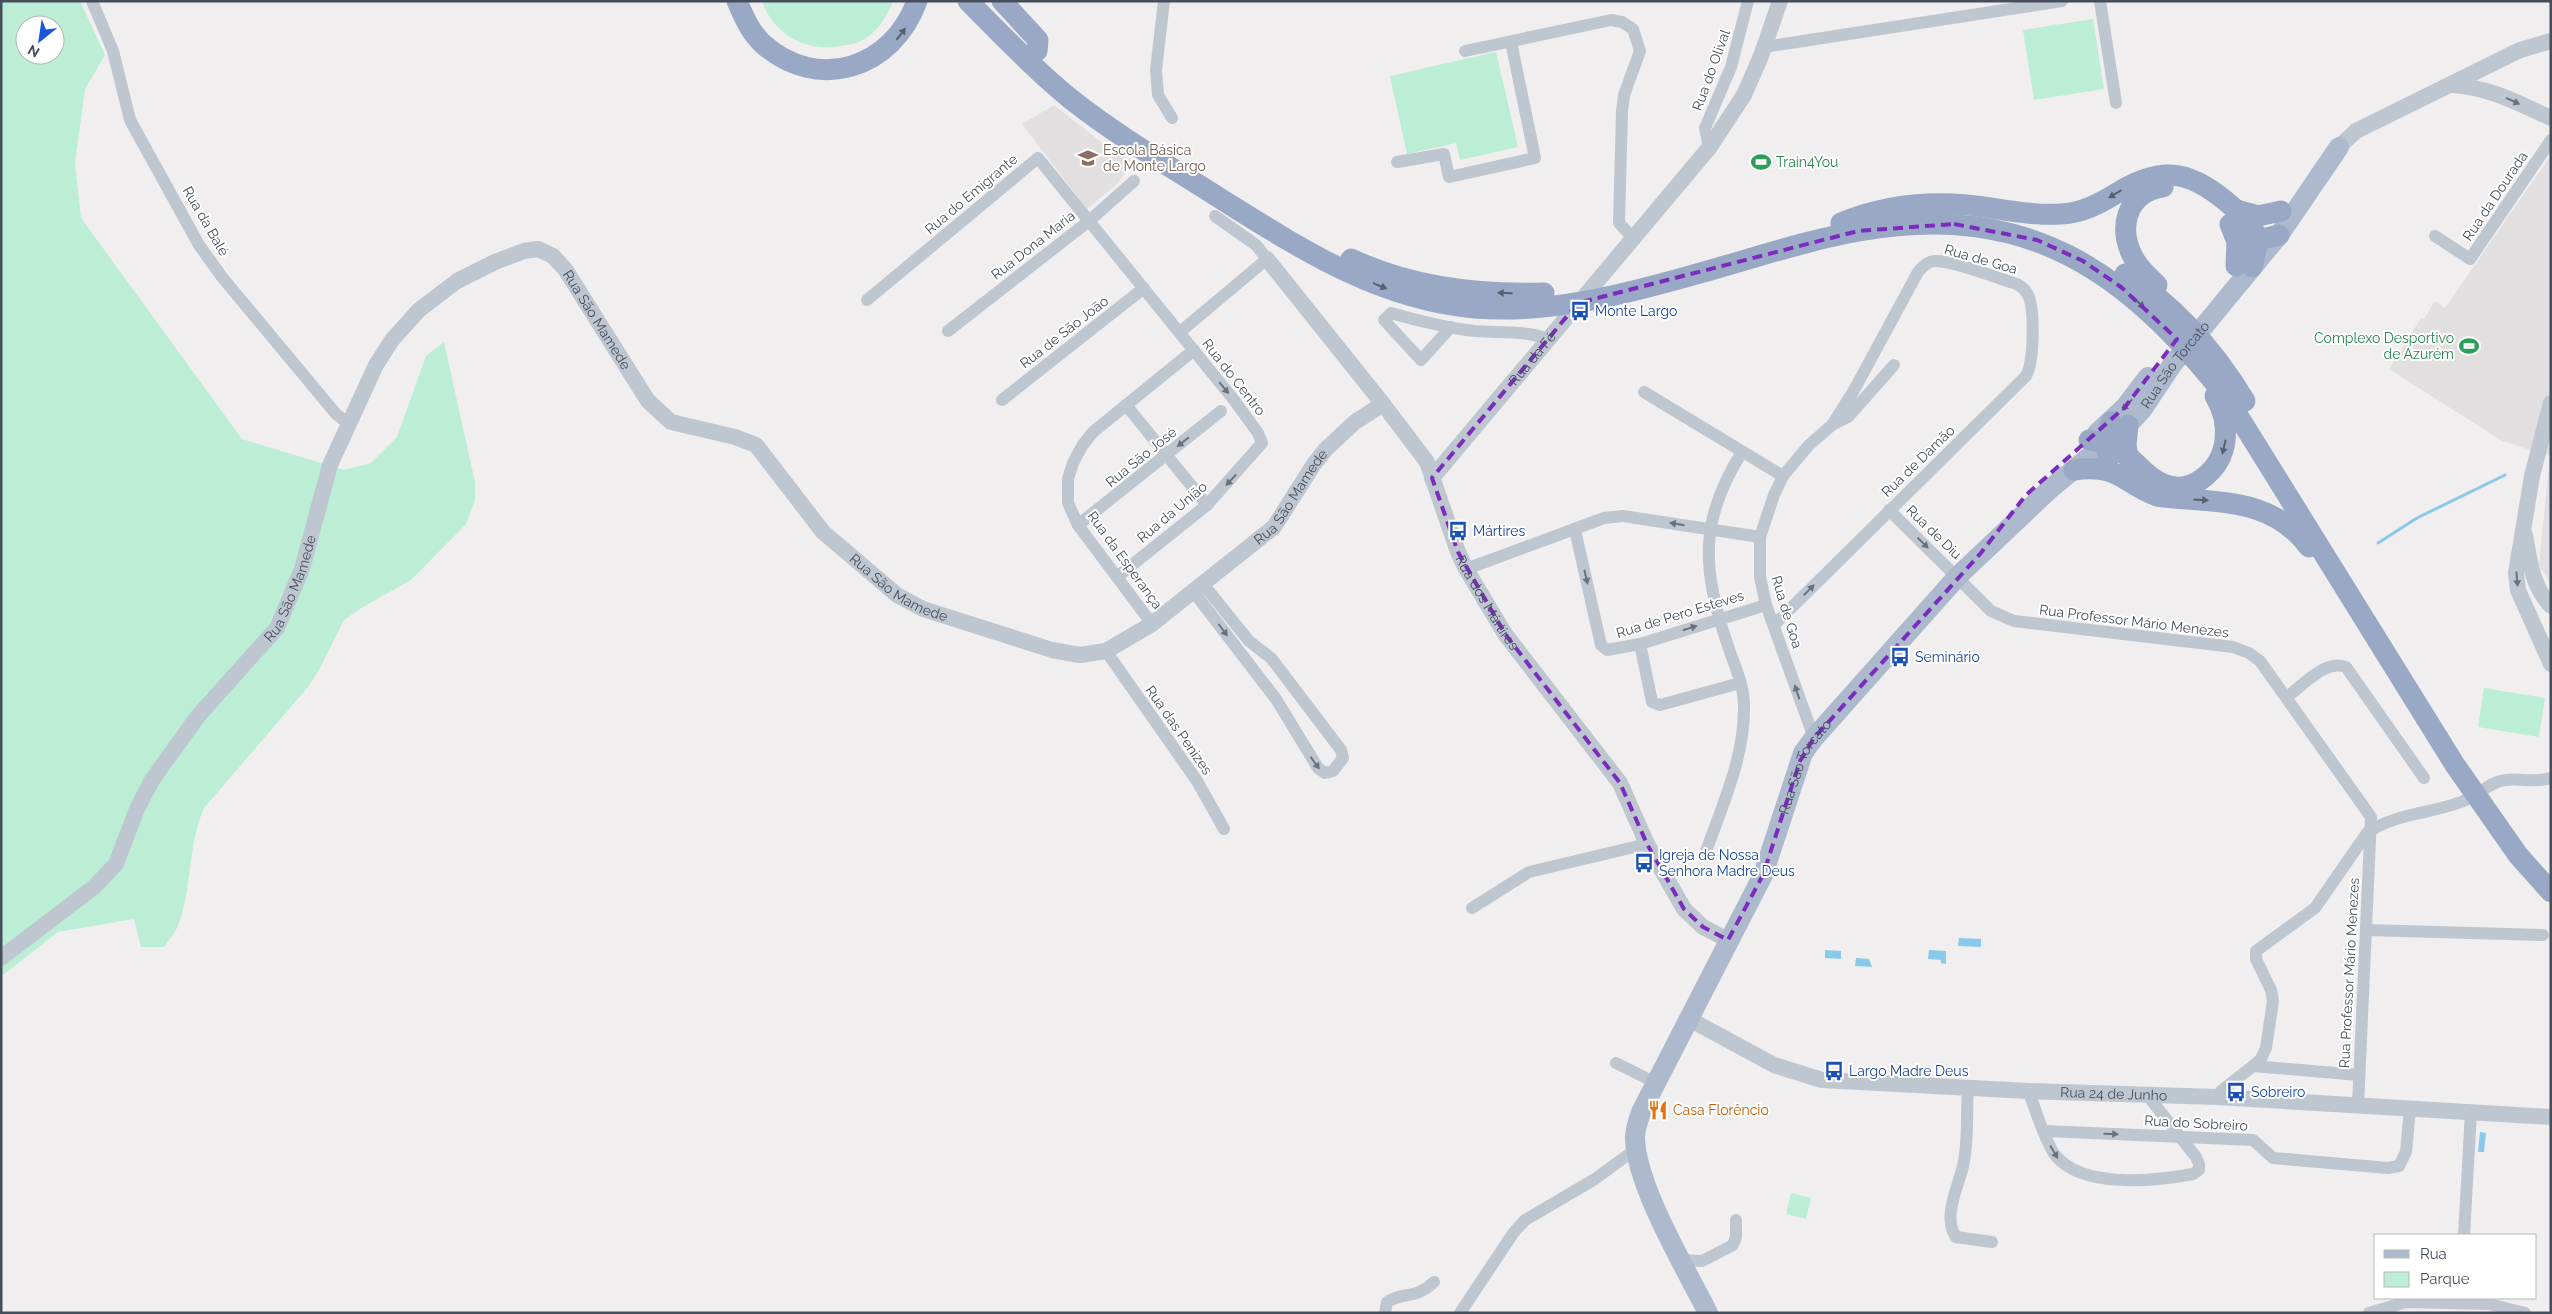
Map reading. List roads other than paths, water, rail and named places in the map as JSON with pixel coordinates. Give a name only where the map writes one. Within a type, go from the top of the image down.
[{"type":"highway","points":[[737,1],[747,25],[761,43],[779,56],[798,65],[823,70],[856,64],[872,58],[893,43],[909,23],[918,1]]},
{"type":"highway","points":[[752,1],[758,17],[769,32],[785,44],[802,53],[824,57],[846,55],[865,48],[881,35],[896,16],[902,1]]},
{"type":"highway","points":[[968,1],[1027,61],[1073,100],[1122,136],[1286,240],[1343,271],[1386,289],[1433,303],[1477,308],[1526,308],[1572,304],[1642,289],[1858,231],[1926,224],[1954,224],[2037,240],[2083,262],[2164,314]]},
{"type":"highway","points":[[988,1],[1037,51],[1130,128],[1200,173],[1335,251],[1376,269],[1425,283],[1491,292],[1552,293],[1580,290],[1620,283],[1841,223],[1878,210],[1916,204],[1967,205],[2049,214],[2074,213],[2098,205],[2146,178],[2169,174],[2184,176],[2201,183],[2233,217],[2244,267]]},
{"type":"highway","points":[[1002,1],[1038,40],[1037,51]]},
{"type":"highway","points":[[2164,314],[2165,293],[2136,262],[2128,243],[2126,222],[2135,200],[2154,188],[2171,186],[2181,188],[2255,229],[2258,240],[2244,267]]},
{"type":"highway","points":[[2233,217],[2258,216],[2281,211]]},
{"type":"highway","points":[[1841,223],[1884,215],[1951,214],[1987,218],[2039,230],[2088,251],[2130,277],[2212,365],[2458,761]]},
{"type":"highway","points":[[2258,240],[2279,235]]},
{"type":"highway","points":[[2074,470],[2126,467],[2141,471],[2160,482],[2176,487],[2196,484],[2212,471],[2221,457],[2226,440],[2225,420],[2219,402],[2204,377],[2212,365]]},
{"type":"highway","points":[[2212,365],[2227,398],[2332,568],[2458,761],[2551,892]]},
{"type":"highway","points":[[2097,442],[2119,423],[2126,445],[2126,467]]},
{"type":"highway","points":[[2097,442],[2112,445],[2126,467],[2146,492],[2157,496],[2232,502],[2262,510],[2301,536],[2317,560],[2332,568]]},
{"type":"highway","points":[[2497,818],[2551,876]]},
{"type":"main road","name":"Rua São Torcato","points":[[2258,240],[2281,211],[2339,147]]},
{"type":"main road","name":"Rua São Torcato","points":[[2119,423],[2142,410],[2172,365],[2244,267],[2279,235],[2339,147]]},
{"type":"main road","name":"Rua São Torcato","points":[[1636,1149],[1638,1121],[1728,940],[1763,875],[1797,767],[1814,738],[1958,576],[2034,503],[2074,470],[2097,442]]},
{"type":"main road","name":"Rua São Torcato","points":[[1980,554],[2031,489],[2097,442]]},
{"type":"main road","points":[[1636,1149],[1652,1197],[1708,1313]]},
{"type":"street","name":"Rua da Balé","points":[[92,1],[113,51],[130,120],[199,246],[222,278],[336,414],[349,424]]},
{"type":"street","points":[[1164,1],[1156,70],[1158,95],[1172,118]]},
{"type":"street","name":"Rua do Olival","points":[[1708,148],[1705,128],[1731,67],[1748,1]]},
{"type":"street","name":"Rua da Fé","points":[[1432,478],[1612,261],[1634,239],[1708,148],[1744,96],[1780,1]]},
{"type":"street","points":[[1764,47],[2062,1]]},
{"type":"street","points":[[2100,1],[2116,102]]},
{"type":"street","points":[[1465,51],[1611,20],[1622,22],[1633,29],[1640,51],[1623,103],[1619,223],[1634,239]]},
{"type":"street","name":"Rua São Torcato","points":[[2339,147],[2356,131],[2520,50],[2551,41]]},
{"type":"street","points":[[1396,162],[1444,154],[1449,177],[1535,158],[1511,42]]},
{"type":"street","points":[[2494,92],[2491,72],[2496,63]]},
{"type":"street","points":[[2450,85],[2478,87],[2494,92],[2551,118]]},
{"type":"street","name":"Rua da Dourada","points":[[2435,236],[2470,259],[2551,140]]},
{"type":"street","name":"Rua do Emigrante","points":[[867,300],[1038,158],[1180,332]]},
{"type":"street","name":"Rua Dona Maria","points":[[948,331],[1089,221],[1134,181]]},
{"type":"street","name":"Rua dos Mártires","points":[[1215,216],[1256,245],[1384,404],[1427,462],[1458,552],[1466,569],[1505,634],[1620,783],[1647,844],[1684,909],[1703,927],[1728,940]]},
{"type":"street","name":"Rua São Mamede","points":[[1,958],[94,887],[116,864],[130,826],[152,780],[198,716],[278,628],[302,569],[330,466],[376,366],[392,340],[420,310],[457,281],[495,262],[524,251],[538,249],[553,256],[566,269],[648,401],[671,422],[735,437],[756,446],[823,532],[896,595],[923,609],[1052,650],[1080,654],[1106,651],[1152,624],[1274,528],[1314,464],[1326,449],[1355,422],[1384,404]]},
{"type":"street","points":[[1180,332],[1267,259]]},
{"type":"street","name":"Rua de Goa","points":[[1832,425],[1857,384],[1918,272],[1924,265],[1932,261],[1945,262],[2017,284],[2026,290],[2029,297]]},
{"type":"street","name":"Rua de São João","points":[[1002,400],[1144,288]]},
{"type":"street","name":"Rua de Damão","points":[[1774,625],[2026,376],[2031,368],[2032,354],[2029,297]]},
{"type":"street","points":[[1451,327],[1421,360],[1384,320],[1391,313],[1426,323],[1451,327],[1475,331],[1528,332],[1548,339]]},
{"type":"street","name":"Rua do Centro","points":[[1180,332],[1258,432],[1262,443]]},
{"type":"street","name":"Rua da Esperança","points":[[1152,624],[1078,525],[1068,503],[1068,479],[1077,455],[1093,432],[1194,350]]},
{"type":"street","name":"Rua de Goa","points":[[1814,738],[1766,605],[1760,577],[1760,537],[1771,502],[1783,476],[1809,445],[1832,425],[1848,417],[1894,364]]},
{"type":"street","points":[[1644,392],[1783,476]]},
{"type":"street","points":[[2550,659],[2518,590],[2516,573],[2518,551],[2524,531],[2532,476],[2551,404]]},
{"type":"street","points":[[1126,405],[1208,505]]},
{"type":"street","name":"Rua São José","points":[[1078,525],[1221,412]]},
{"type":"street","name":"Rua da União","points":[[1117,577],[1208,505],[1262,443]]},
{"type":"street","points":[[1705,854],[1742,742],[1744,704],[1740,683],[1719,619],[1710,577],[1708,557],[1710,529],[1714,510],[1725,482],[1742,452]]},
{"type":"street","name":"Rua de Diu","points":[[1889,510],[1958,576]]},
{"type":"street","points":[[1466,569],[1604,518],[1623,516],[1760,537]]},
{"type":"street","name":"Rua de Pero Esteves","points":[[1575,530],[1601,645],[1607,650],[1640,644],[1766,605]]},
{"type":"street","points":[[2524,531],[2534,581],[2540,595],[2551,606]]},
{"type":"street","name":"Rua Professor Mário Menezes","points":[[1958,576],[1991,611],[2014,621],[2233,647],[2260,661],[2287,696],[2371,817],[2358,1106]]},
{"type":"street","points":[[1198,587],[1249,641],[1271,658],[1341,750],[1343,758],[1333,771],[1325,773],[1318,768],[1276,699],[1198,587]]},
{"type":"street","points":[[1640,644],[1652,702],[1660,705],[1740,683]]},
{"type":"street","name":"Rua das Penizes","points":[[1106,651],[1197,781],[1224,829]]},
{"type":"street","points":[[2287,696],[2328,666],[2338,664],[2346,667],[2424,778]]},
{"type":"street","points":[[2217,1097],[2221,1091],[2261,1058],[2266,1048],[2273,1001],[2271,990],[2256,959],[2256,951],[2315,908],[2367,833],[2379,825],[2404,815],[2459,803],[2492,784],[2506,780],[2525,781],[2551,778]]},
{"type":"street","points":[[1472,908],[1529,872],[1647,844]]},
{"type":"street","points":[[2366,930],[2543,934]]},
{"type":"street","name":"Rua 24 de Junho","points":[[1689,1019],[1774,1065],[1805,1076],[1850,1082],[2148,1096],[2217,1097],[2551,1118]]},
{"type":"street","points":[[1616,1063],[1656,1083]]},
{"type":"street","points":[[2253,1066],[2359,1075]]},
{"type":"street","points":[[1968,1087],[1963,1165],[1953,1196],[1951,1230],[1956,1238],[1992,1242]]},
{"type":"street","points":[[2028,1091],[2054,1153],[2065,1166],[2076,1172],[2101,1178],[2148,1180],[2194,1174],[2199,1170],[2196,1157],[2148,1096]]},
{"type":"street","name":"Rua do Sobreiro","points":[[2045,1131],[2253,1140],[2273,1158],[2388,1168],[2399,1166],[2404,1158],[2410,1108]]},
{"type":"street","points":[[2464,1234],[2470,1112]]},
{"type":"street","points":[[1460,1313],[1514,1232],[1526,1220],[1595,1179],[1636,1149]]},
{"type":"street","points":[[1682,1260],[1702,1261],[1733,1245],[1736,1237],[1736,1220]]},
{"type":"street","points":[[1385,1313],[1387,1302],[1396,1297],[1411,1297],[1424,1292],[1434,1282]]},
{"type":"street","points":[[2369,1313],[2406,1302],[2461,1300],[2490,1304],[2525,1313]]},
{"type":"water","points":[[1959,938],[1981,939],[1981,947],[1958,946]]},
{"type":"water","points":[[1825,950],[1841,951],[1841,959],[1825,958]]},
{"type":"water","points":[[1929,950],[1946,951],[1946,964],[1941,963],[1941,960],[1928,959]]},
{"type":"water","points":[[1856,958],[1869,959],[1872,967],[1855,966]]},
{"type":"water","points":[[2480,1132],[2486,1133],[2484,1152],[2478,1152]]},
{"type":"waterway","points":[[2378,543],[2417,518],[2505,475]]},
{"type":"place","name":"Escola Básica de Monte Largo","points":[[1088,158]]},
{"type":"place","name":"Train4You","points":[[1761,162]]},
{"type":"place","name":"Monte Largo","points":[[1580,311]]},
{"type":"place","name":"Complexo Desportivo de Azurém","points":[[2469,346]]},
{"type":"place","name":"Mártires","points":[[1458,531]]},
{"type":"place","name":"Seminário","points":[[1900,657]]},
{"type":"place","name":"Igreja de Nossa Senhora Madre Deus","points":[[1644,863]]},
{"type":"place","name":"Largo Madre Deus","points":[[1834,1071]]},
{"type":"place","name":"Sobreiro","points":[[2236,1092]]},
{"type":"place","name":"Casa Florêncio","points":[[1658,1110]]}]
